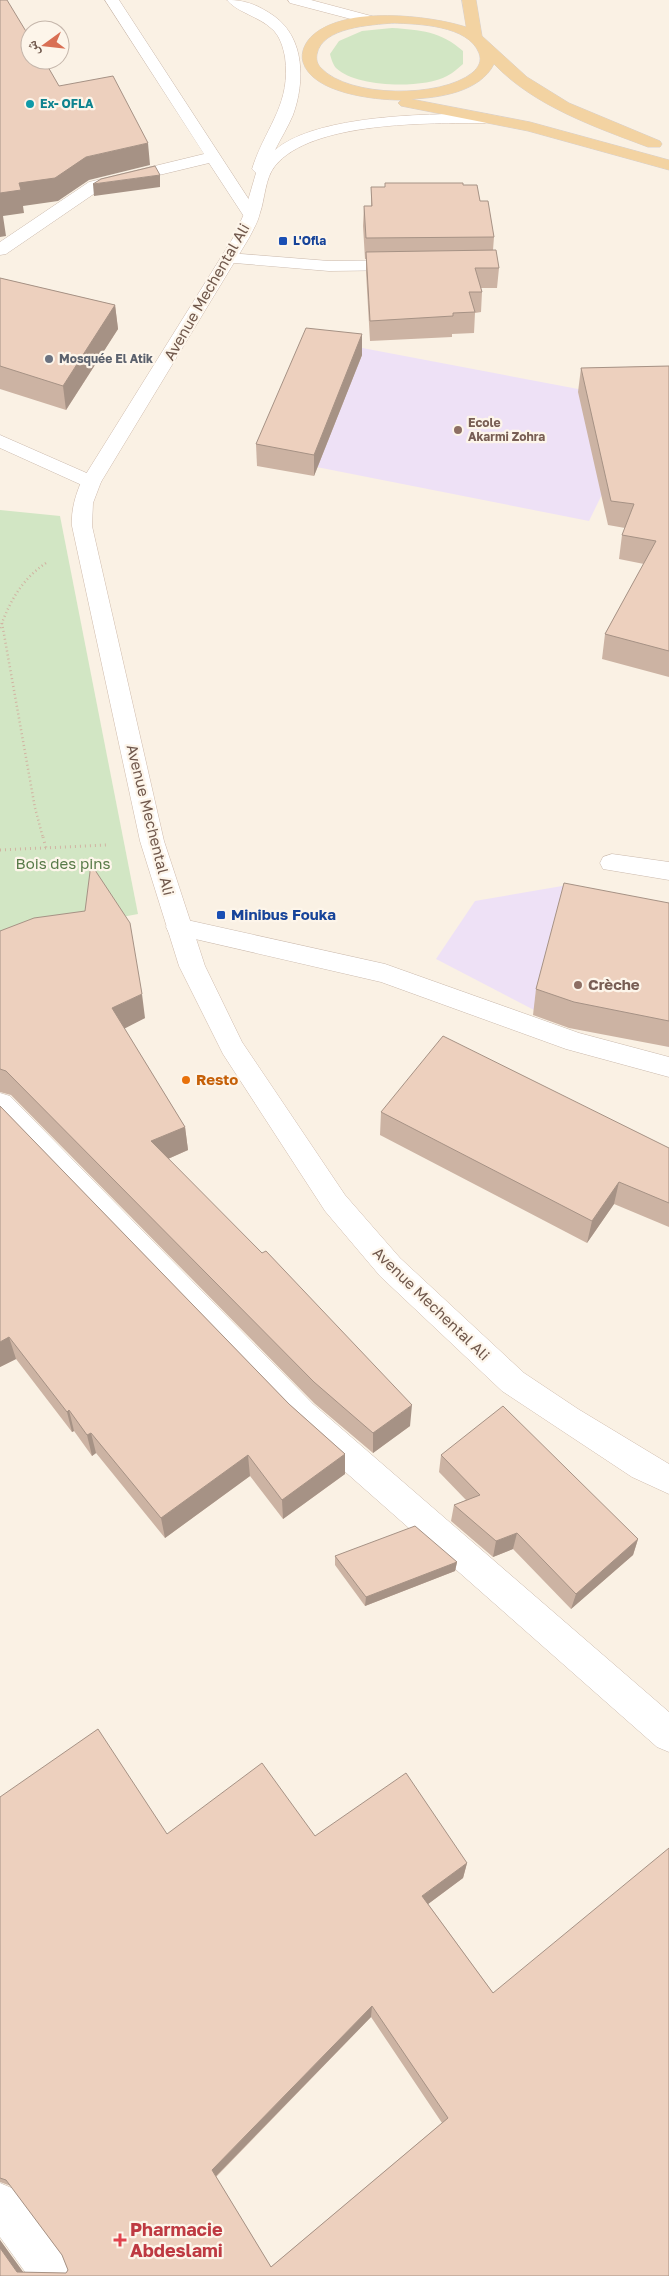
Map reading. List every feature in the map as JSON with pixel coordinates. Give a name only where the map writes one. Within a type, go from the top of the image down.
[{"type":"main road","points":[[112,0],[251,215]]},
{"type":"main road","points":[[234,0],[281,30],[309,61],[316,72],[330,81],[349,89],[419,100],[485,118],[562,134],[669,165]]},
{"type":"main road","points":[[295,0],[372,20],[397,4]]},
{"type":"main road","points":[[259,188],[267,165],[284,150],[313,137],[370,124],[396,115],[419,100],[470,81],[483,71],[488,60],[480,43],[469,0]]},
{"type":"main road","points":[[291,91],[305,73],[309,61],[309,50],[316,40],[329,32],[348,25],[372,20],[417,20],[440,23],[480,43],[508,71],[569,108],[669,151]]},
{"type":"main road","points":[[259,188],[260,167],[265,153],[281,123],[291,91],[293,62],[287,40],[281,30]]},
{"type":"main road","points":[[370,124],[433,118],[485,118]]},
{"type":"main road","points":[[0,250],[95,184],[213,157]]},
{"type":"main road","name":"Avenue Mechental Ali","points":[[259,188],[251,215],[229,258],[92,482],[84,496],[81,511],[152,841],[178,927],[192,966],[232,1047],[335,1203],[390,1267],[513,1382],[575,1425],[643,1467],[669,1480]]},
{"type":"main road","points":[[229,258],[329,266],[424,264]]},
{"type":"main road","points":[[0,441],[92,482]]},
{"type":"main road","points":[[612,863],[669,871]]},
{"type":"main road","points":[[178,927],[386,972],[576,1042],[669,1067]]},
{"type":"main road","points":[[0,1104],[302,1414],[669,1735]]},
{"type":"main road","points":[[0,2203],[53,2276]]},
{"type":"path","points":[[0,628],[9,602],[23,583],[37,569],[67,551],[89,549]]},
{"type":"path","points":[[2,622],[34,808],[46,848]]},
{"type":"path","points":[[0,850],[124,845],[152,841]]},
{"type":"shaded area","name":"Ecole Akarmi Zohra","points":[[336,343],[647,402],[589,521],[266,457]]},
{"type":"shaded area","name":"Crèche","points":[[568,885],[669,908],[669,1047],[536,1011],[436,959],[475,901]]},
{"type":"green space","points":[[392,28],[421,31],[446,39],[463,51],[463,64],[449,75],[436,80],[407,84],[374,83],[359,80],[346,75],[335,67],[330,54],[339,41],[362,31]]},
{"type":"green space","name":"Bois des pins","points":[[0,510],[60,516],[138,914],[0,940]]},
{"type":"building","points":[[0,0],[7,0],[20,21],[20,70],[50,70],[59,86],[113,76],[148,143],[86,157],[55,178],[19,183],[21,190],[0,193]]},
{"type":"building","points":[[155,166],[160,175],[93,184],[101,179]]},
{"type":"building","points":[[385,183],[463,183],[463,185],[477,185],[480,201],[488,201],[494,237],[366,238],[364,206],[372,206],[371,187],[385,187]]},
{"type":"building","points":[[496,250],[499,268],[475,268],[482,292],[469,292],[475,312],[453,313],[453,316],[370,321],[366,252]]},
{"type":"building","name":"Mosquée El Atik","points":[[0,278],[115,305],[63,386],[0,366]]},
{"type":"building","points":[[306,328],[362,334],[314,455],[256,444]]},
{"type":"building","points":[[669,366],[669,651],[605,634],[656,541],[622,535],[634,504],[611,501],[581,368]]},
{"type":"building","points":[[91,864],[130,923],[142,994],[112,1008],[185,1127],[151,1141],[262,1253],[266,1251],[412,1405],[373,1433],[314,1382],[6,1071],[0,1069],[0,931],[34,918],[85,911]]},
{"type":"building","points":[[564,883],[669,903],[669,1021],[574,1002],[536,989]]},
{"type":"building","points":[[443,1036],[669,1148],[669,1203],[619,1182],[592,1221],[381,1112]]},
{"type":"building","points":[[0,1106],[289,1404],[345,1454],[282,1500],[248,1455],[161,1518],[91,1433],[87,1435],[69,1410],[67,1412],[9,1337],[0,1342]]},
{"type":"building","points":[[503,1406],[638,1539],[576,1594],[517,1533],[496,1541],[454,1505],[480,1495],[441,1455]]},
{"type":"building","points":[[415,1526],[457,1562],[366,1597],[335,1556]]},
{"type":"building","points":[[98,1729],[167,1834],[262,1763],[315,1836],[406,1773],[467,1863],[422,1896],[493,1993],[669,1848],[669,2276],[0,2276],[0,2248],[17,2272],[66,2273],[68,2270],[62,2255],[6,2180],[0,2178],[0,1797]],"holes":[[[372,2006],[448,2118],[271,2267],[212,2170]]]},
{"type":"place","name":"Ex- OFLA","points":[[30,104]]},
{"type":"place","name":"L'Ofla","points":[[283,241]]},
{"type":"place","name":"Mosquée El Atik","points":[[49,359]]},
{"type":"place","name":"Ecole Akarmi Zohra","points":[[458,430]]},
{"type":"place","name":"Minibus Fouka","points":[[221,915]]},
{"type":"place","name":"Crèche","points":[[578,985]]},
{"type":"place","name":"Resto","points":[[186,1080]]},
{"type":"place","name":"Pharmacie Abdeslami","points":[[120,2240]]}]
